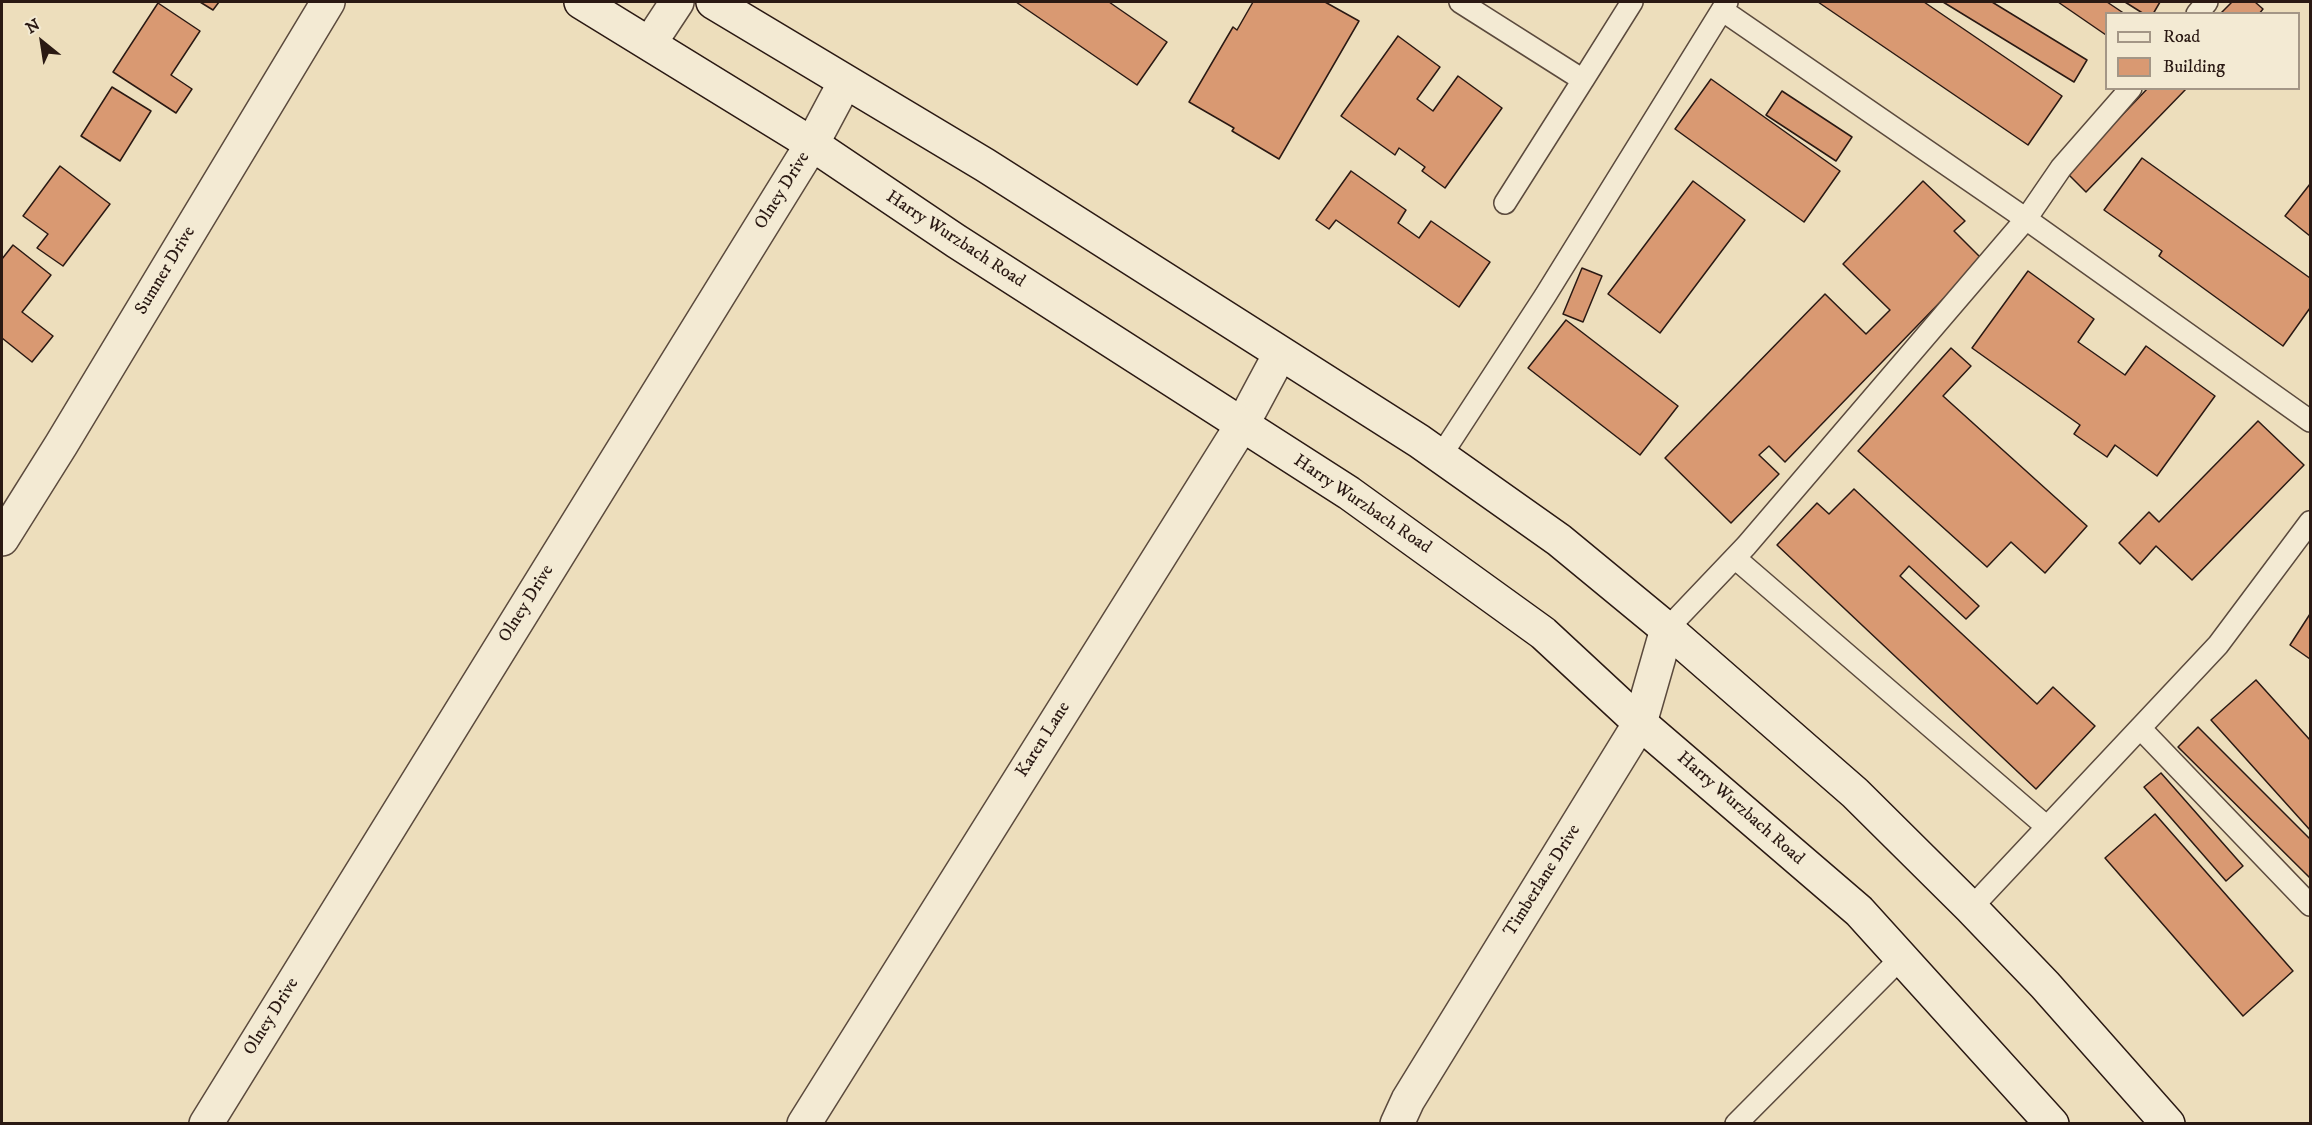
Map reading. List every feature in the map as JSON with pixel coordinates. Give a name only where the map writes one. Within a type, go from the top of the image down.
[{"type":"main road","name":"Sumner Drive","points":[[2,539],[328,2]]},
{"type":"main road","name":"Harry Wurzbach Road","points":[[581,2],[812,144],[956,242],[1349,493],[1543,633],[1640,723],[1858,911],[2052,1124]]},
{"type":"main road","points":[[650,43],[678,2]]},
{"type":"main road","points":[[713,2],[985,165],[1440,457],[1559,540],[1667,629],[1855,792],[2045,985],[2168,1124]]},
{"type":"main road","name":"Olney Drive","points":[[206,1124],[812,144],[845,82]]},
{"type":"main road","name":"Karen Lane","points":[[804,1124],[1242,425],[1280,354]]},
{"type":"main road","name":"Timberlane Drive","points":[[1396,1124],[1408,1100],[1640,723],[1667,629]]},
{"type":"lane","points":[[1460,2],[1582,80]]},
{"type":"lane","points":[[1506,203],[1632,2]]},
{"type":"lane","points":[[1440,457],[1545,296],[1725,6],[2310,421]]},
{"type":"lane","points":[[1667,629],[1741,552],[2026,219],[2061,168],[2129,90]]},
{"type":"lane","points":[[1971,908],[2218,645],[2310,522]]},
{"type":"lane","points":[[1741,552],[2047,827]]},
{"type":"lane","points":[[2140,728],[2310,905]]},
{"type":"lane","points":[[1736,1124],[1901,958]]},
{"type":"building","points":[[200,2],[219,2],[213,10]]},
{"type":"building","points":[[1016,2],[1109,2],[1167,42],[1137,85]]},
{"type":"building","points":[[1253,2],[1325,2],[1359,21],[1279,159],[1232,131],[1234,128],[1189,102],[1233,27],[1237,30]]},
{"type":"building","points":[[1818,2],[1924,2],[2062,96],[2028,145]]},
{"type":"building","points":[[1943,2],[1992,2],[2087,60],[2074,82]]},
{"type":"building","points":[[2058,2],[2107,2],[2122,12],[2105,12],[2105,34]]},
{"type":"building","points":[[2125,2],[2160,2],[2154,12],[2141,12]]},
{"type":"building","points":[[2232,2],[2255,2],[2263,9],[2261,12],[2222,12]]},
{"type":"building","points":[[158,3],[200,31],[171,75],[192,89],[176,113],[113,72]]},
{"type":"building","points":[[1398,36],[1440,67],[1417,99],[1433,111],[1458,76],[1502,108],[1445,188],[1422,171],[1425,167],[1399,148],[1395,155],[1341,116]]},
{"type":"building","points":[[1711,79],[1840,171],[1804,222],[1675,129]]},
{"type":"building","points":[[112,87],[151,111],[120,161],[81,136]]},
{"type":"building","points":[[2146,90],[2185,90],[2086,192],[2067,173]]},
{"type":"building","points":[[1782,91],[1852,137],[1836,161],[1766,115]]},
{"type":"building","points":[[2142,158],[2310,278],[2310,308],[2283,346],[2159,256],[2162,251],[2104,210]]},
{"type":"building","points":[[60,166],[110,204],[63,266],[37,248],[48,234],[23,216]]},
{"type":"building","points":[[1351,171],[1406,210],[1398,223],[1419,238],[1431,221],[1490,262],[1459,307],[1336,220],[1329,229],[1316,220]]},
{"type":"building","points":[[1693,181],[1745,220],[1660,333],[1608,294]]},
{"type":"building","points":[[1923,181],[1965,221],[1954,231],[1982,259],[1785,462],[1769,446],[1759,455],[1779,474],[1731,523],[1665,458],[1825,294],[1866,334],[1890,310],[1843,264]]},
{"type":"building","points":[[2310,184],[2310,236],[2285,216]]},
{"type":"building","points":[[13,245],[51,275],[22,312],[53,336],[32,362],[2,338],[2,259]]},
{"type":"building","points":[[1582,268],[1602,276],[1583,322],[1563,314]]},
{"type":"building","points":[[2028,271],[2094,319],[2078,342],[2125,375],[2146,346],[2215,396],[2157,476],[2115,445],[2107,457],[2074,434],[2080,425],[1972,348]]},
{"type":"building","points":[[1566,320],[1678,406],[1640,455],[1528,368]]},
{"type":"building","points":[[1951,348],[1971,366],[1943,396],[2087,526],[2045,573],[2011,542],[1987,567],[1858,451]]},
{"type":"building","points":[[2258,421],[2304,465],[2192,580],[2156,546],[2140,564],[2119,543],[2149,512],[2159,522]]},
{"type":"building","points":[[1854,489],[1979,606],[1966,619],[1909,566],[1900,576],[2037,704],[2053,687],[2095,726],[2036,789],[1777,545],[1817,503],[1829,514]]},
{"type":"building","points":[[2310,614],[2310,659],[2290,645]]},
{"type":"building","points":[[2256,680],[2310,740],[2310,830],[2211,720]]},
{"type":"building","points":[[2198,727],[2310,839],[2310,878],[2178,747]]},
{"type":"building","points":[[2161,773],[2243,866],[2226,881],[2144,787]]},
{"type":"building","points":[[2155,814],[2293,971],[2243,1016],[2105,858]]}]
